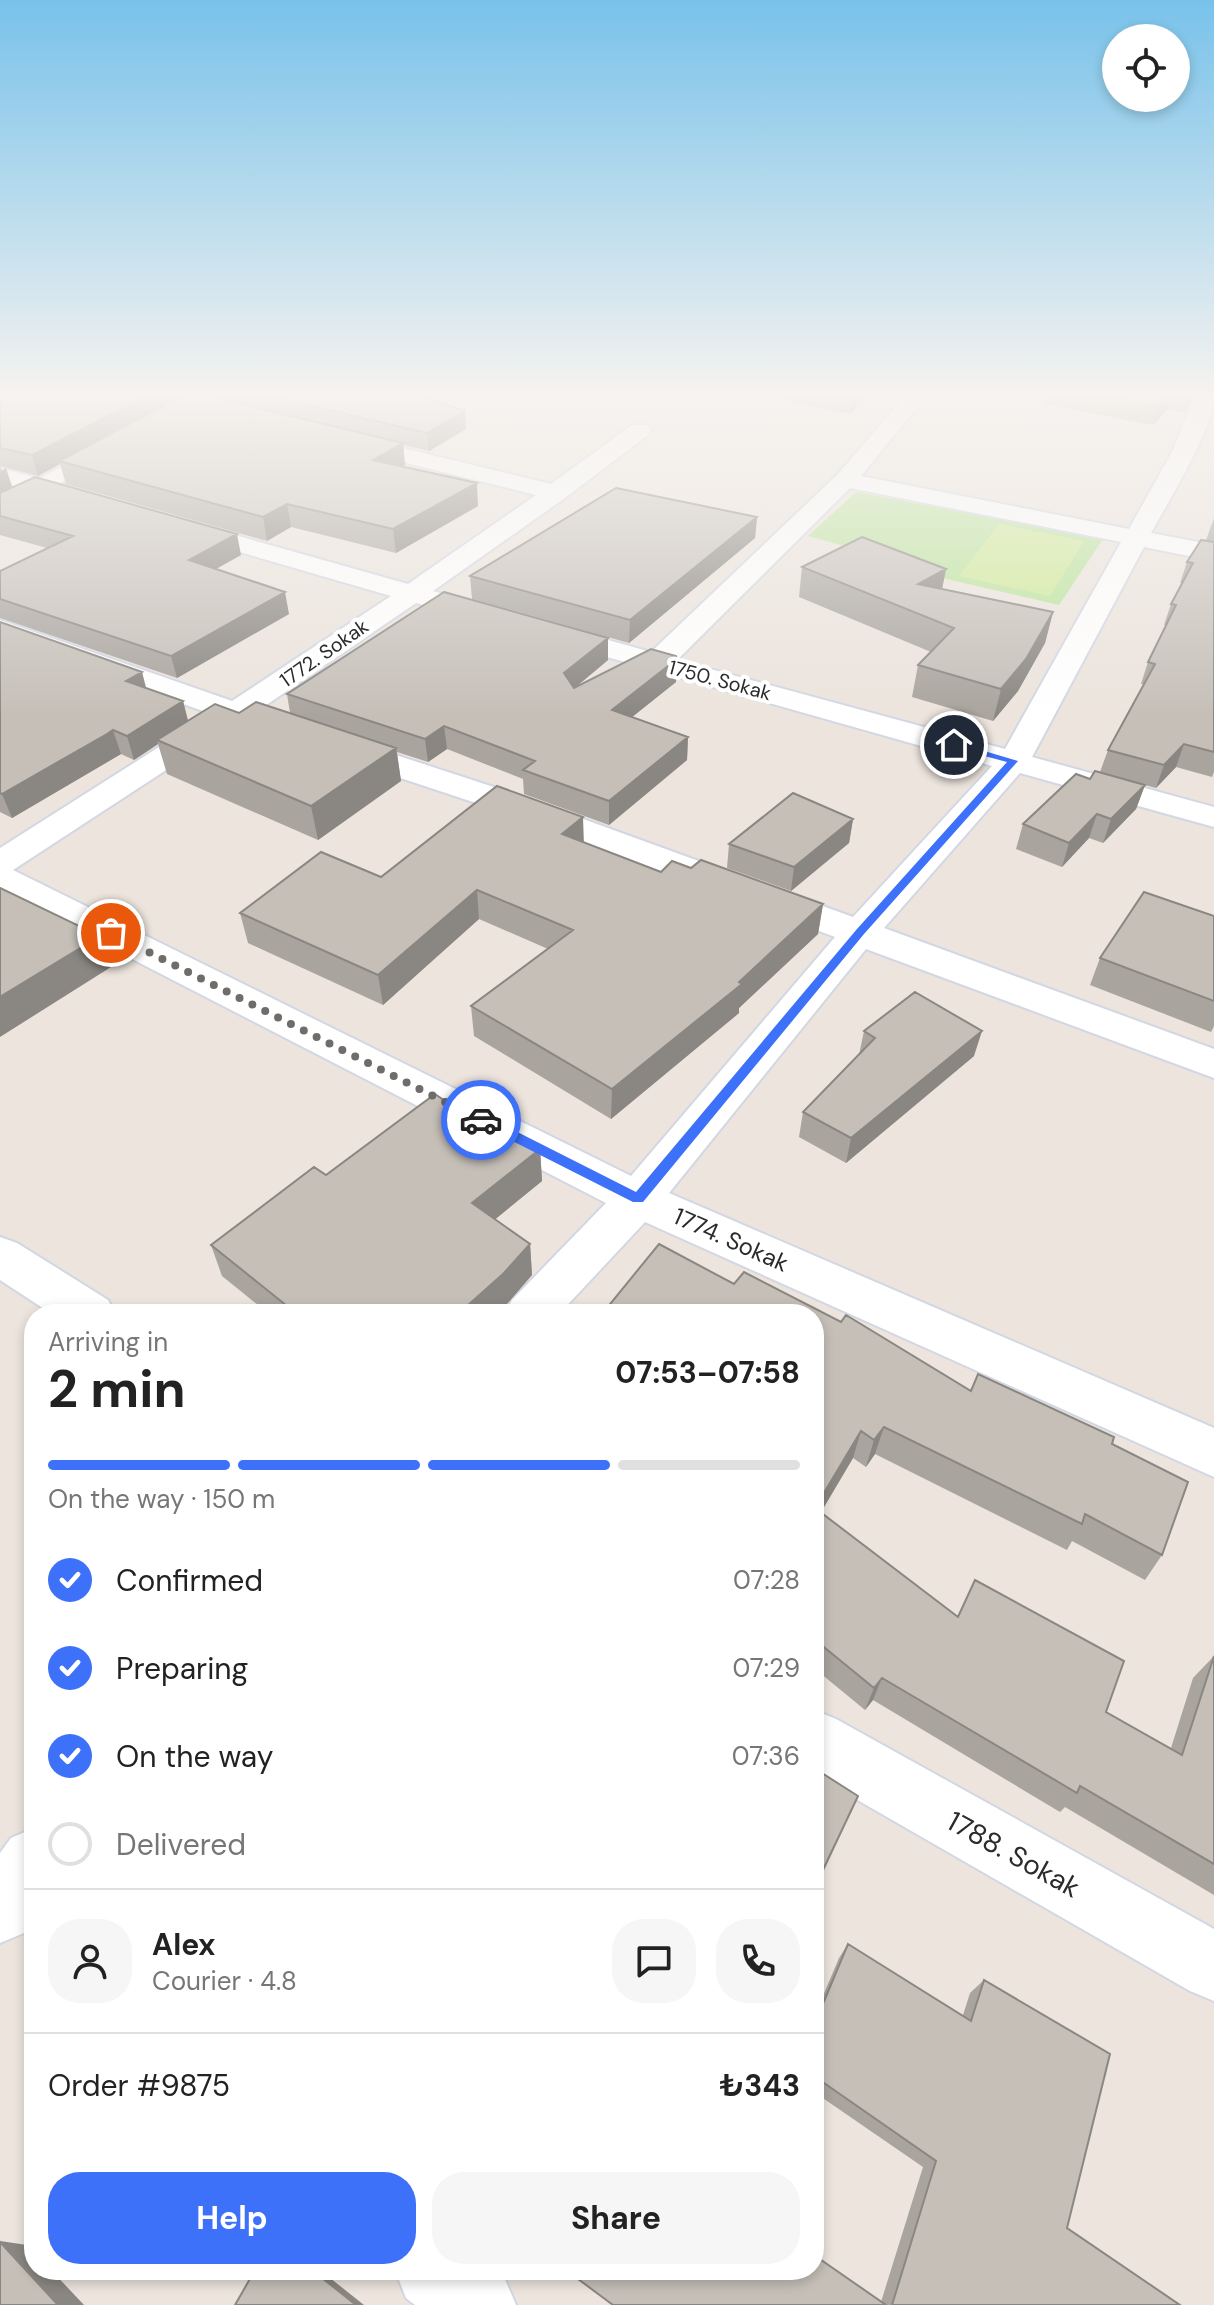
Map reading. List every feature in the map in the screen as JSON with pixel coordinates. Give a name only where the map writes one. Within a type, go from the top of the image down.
[{"type":"street","points":[[96,502],[104,504]]},
{"type":"street","name":"1772. Sokak","points":[[0,863],[237,713],[544,502]]},
{"type":"street","points":[[657,663],[823,502]]},
{"type":"street","points":[[955,502],[1214,553]]},
{"type":"street","points":[[538,1304],[638,1199],[861,931],[1014,761],[1136,537],[1163,502]]},
{"type":"street","name":"1750. Sokak","points":[[150,518],[657,663],[1214,817]]},
{"type":"street","points":[[0,628],[237,713],[494,798],[861,931],[1214,1064]]},
{"type":"street","name":"1774. Sokak","points":[[0,877],[638,1199],[1214,1453]]},
{"type":"street","points":[[0,1256],[75,1304]]},
{"type":"street","name":"1788. Sokak","points":[[824,1747],[1214,1967]]},
{"type":"street","points":[[446,2280],[476,2305]]},
{"type":"green space","points":[[846,502],[906,502],[1103,539],[1059,605],[942,578],[938,572],[808,536]]},
{"type":"green space","points":[[999,524],[1084,541],[1050,596],[959,576]]},
{"type":"building","points":[[0,502],[122,502],[237,534],[189,560],[285,592],[171,656],[0,599],[0,571],[73,536],[0,516]]},
{"type":"building","points":[[207,502],[443,502],[393,529],[287,504],[263,517]]},
{"type":"building","points":[[593,502],[682,502],[757,517],[630,620],[470,576]]},
{"type":"building","points":[[862,537],[946,569],[918,584],[1053,612],[1026,659],[1001,689],[918,665],[954,628],[802,567]]},
{"type":"building","points":[[1201,540],[1214,542],[1214,752],[1184,744],[1164,765],[1108,750],[1155,664],[1148,662],[1176,605],[1171,604],[1193,563],[1187,562]]},
{"type":"building","points":[[444,592],[608,638],[564,673],[574,688],[651,649],[676,656],[677,659],[612,710],[688,737],[609,801],[523,770],[535,761],[444,726],[425,739],[287,694]]},
{"type":"building","points":[[0,622],[142,672],[126,681],[183,701],[127,736],[113,730],[2,794]]},
{"type":"building","points":[[256,702],[396,748],[311,806],[157,740],[215,704],[239,713]]},
{"type":"building","points":[[1095,771],[1145,785],[1111,819],[1097,814],[1069,843],[1023,824],[1076,774],[1090,779]]},
{"type":"building","points":[[497,786],[583,817],[562,834],[661,872],[672,861],[691,868],[701,860],[823,904],[739,982],[742,984],[612,1089],[471,1006],[573,930],[477,890],[378,975],[240,913],[321,852],[381,877]]},
{"type":"building","points":[[793,793],[853,819],[794,867],[729,844]]},
{"type":"building","points":[[0,888],[100,936],[0,997]]},
{"type":"building","points":[[1144,892],[1214,916],[1214,1001],[1100,958]]},
{"type":"building","points":[[915,992],[982,1031],[851,1138],[803,1112],[875,1038],[864,1031]]},
{"type":"building","points":[[435,1094],[471,1119],[480,1111],[502,1122],[540,1149],[472,1203],[530,1244],[469,1304],[285,1304],[211,1245],[314,1167],[326,1175]]},
{"type":"building","points":[[659,1244],[734,1284],[744,1272],[806,1304],[610,1304]]},
{"type":"building","points":[[824,1313],[841,1322],[846,1315],[971,1391],[978,1374],[1114,1437],[1112,1444],[1188,1482],[1162,1555],[1085,1514],[1082,1524],[884,1427],[874,1440],[861,1431],[824,1493]]},
{"type":"building","points":[[824,1515],[958,1617],[975,1580],[1124,1661],[1106,1712],[1182,1755],[1214,1656],[1214,1864],[1080,1786],[1077,1793],[882,1678],[874,1688],[824,1647]]},
{"type":"building","points":[[824,1774],[858,1796],[824,1868]]},
{"type":"building","points":[[848,1944],[971,2021],[984,1980],[1110,2054],[1067,2228],[1180,2305],[892,2305],[936,2161],[824,2083],[824,2001]]},
{"type":"building","points":[[0,2242],[24,2268],[24,2280],[35,2280],[58,2305],[0,2305]]},
{"type":"building","points":[[824,2262],[886,2305],[613,2305],[579,2280],[824,2280]]},
{"type":"building","points":[[249,2280],[325,2280],[356,2305],[235,2305]]},
{"type":"way so far","points":[[111,933],[481,1120]]},
{"type":"route","points":[[481,1120],[638,1199],[861,931],[1014,761],[954,745]]}]
